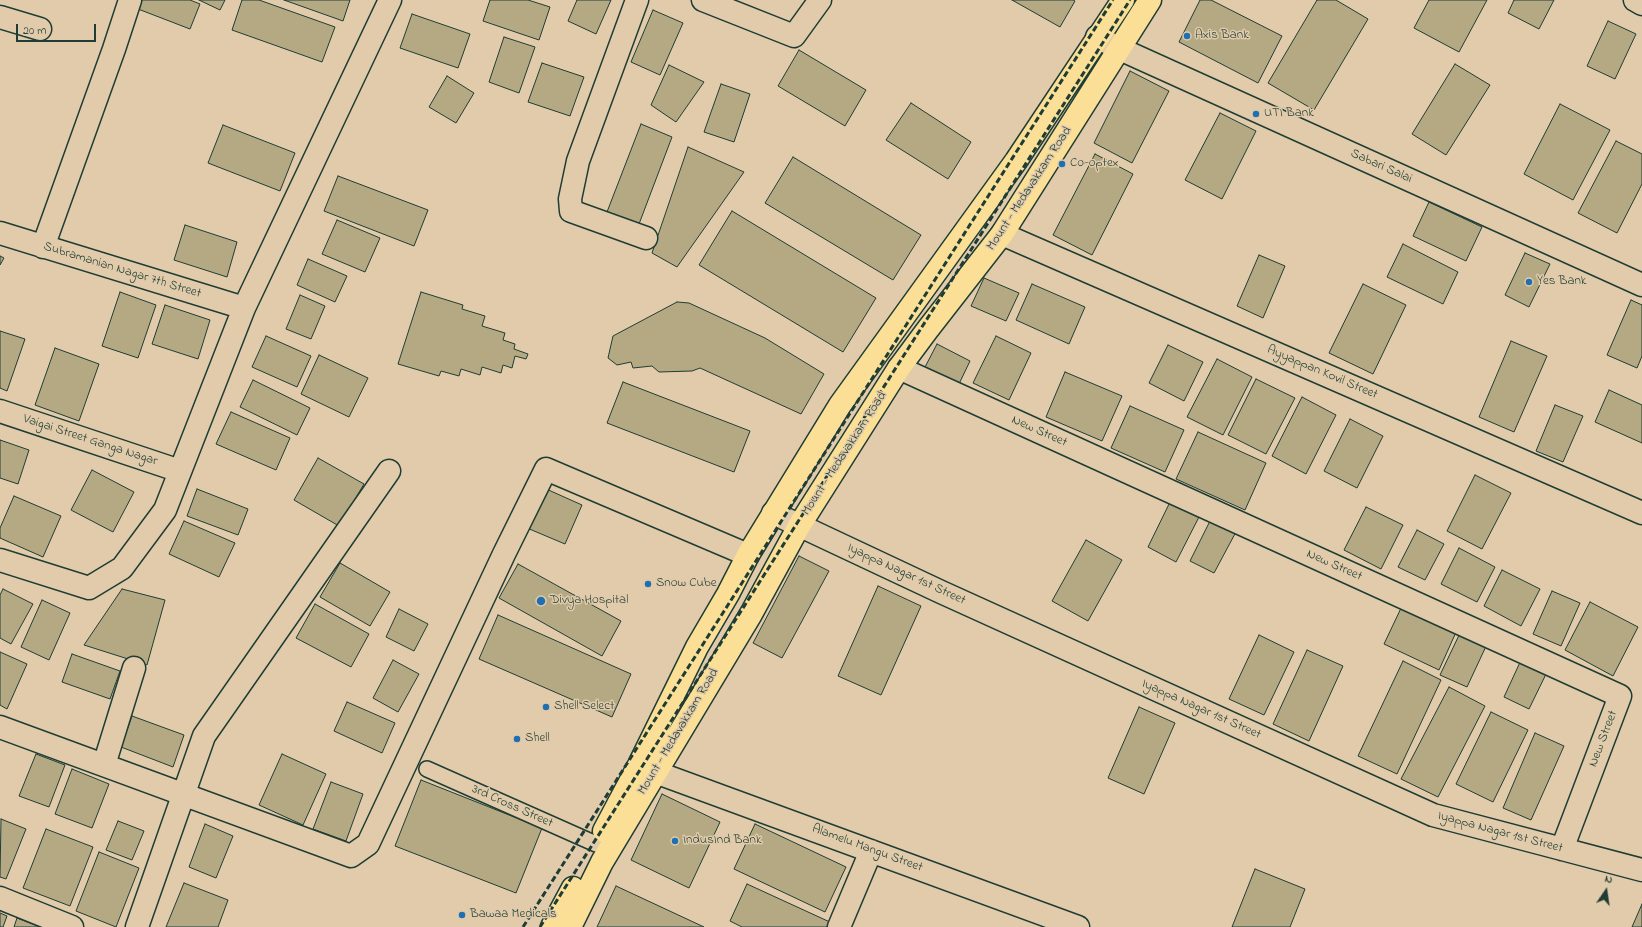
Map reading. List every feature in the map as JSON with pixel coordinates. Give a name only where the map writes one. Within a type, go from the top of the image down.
[{"type":"main road","name":"Mount - Medavakkam Road","points":[[552,927],[639,765],[697,647],[773,513],[840,405],[1016,161],[1123,0]]},
{"type":"main road","name":"Mount - Medavakkam Road","points":[[570,927],[602,862],[751,614],[799,526],[899,368],[1002,234],[1150,0]]},
{"type":"street","points":[[43,247],[130,0]]},
{"type":"street","points":[[0,560],[88,588],[122,568],[165,510],[244,308],[390,0]]},
{"type":"street","points":[[637,0],[578,161],[570,199],[571,211],[646,238]]},
{"type":"street","points":[[703,0],[794,36],[820,0]]},
{"type":"street","points":[[1635,0],[1642,4]]},
{"type":"street","points":[[0,17],[40,29]]},
{"type":"street","name":"Sabari Salai","points":[[1097,37],[1120,49],[1642,285]]},
{"type":"street","name":"Subramanian Nagar 7th Street","points":[[0,233],[244,308]]},
{"type":"street","name":"Ayyappan Kovil Street","points":[[1002,234],[1642,513]]},
{"type":"street","name":"New Street","points":[[899,368],[1620,696],[1562,849]]},
{"type":"street","name":"Vaigai Street Ganga Nagar","points":[[0,411],[180,471]]},
{"type":"street","points":[[0,727],[351,856],[368,844],[504,554],[546,469],[748,555]]},
{"type":"street","points":[[137,927],[204,736],[389,471]]},
{"type":"street","name":"Iyappa Nagar 1st Street","points":[[773,513],[963,602],[1433,815],[1642,870]]},
{"type":"street","points":[[104,765],[134,668]]},
{"type":"street","name":"Alamelu Mangu Street","points":[[655,772],[1078,927]]},
{"type":"street","points":[[839,927],[871,851]]},
{"type":"street","points":[[0,898],[72,927]]},
{"type":"lane","name":"3rd Cross Street","points":[[427,769],[596,844]]},
{"type":"building","points":[[142,0],[190,0],[200,4],[190,29],[138,9]]},
{"type":"building","points":[[199,0],[225,0],[220,10]]},
{"type":"building","points":[[242,0],[259,0],[335,27],[322,62],[232,30]]},
{"type":"building","points":[[284,0],[350,0],[343,21]]},
{"type":"building","points":[[490,0],[528,0],[550,7],[539,40],[483,21]]},
{"type":"building","points":[[577,0],[611,0],[596,34],[568,21]]},
{"type":"building","points":[[1012,0],[1073,0],[1075,1],[1060,27]]},
{"type":"building","points":[[1200,0],[1211,0],[1282,36],[1258,83],[1179,42]]},
{"type":"building","points":[[1317,0],[1336,0],[1368,19],[1314,110],[1268,83]]},
{"type":"building","points":[[1429,0],[1487,0],[1459,52],[1414,28]]},
{"type":"building","points":[[1514,0],[1554,0],[1539,29],[1508,13]]},
{"type":"building","points":[[653,10],[683,23],[660,75],[631,62]]},
{"type":"building","points":[[412,14],[470,34],[458,68],[400,48]]},
{"type":"building","points":[[1608,21],[1636,34],[1615,79],[1587,66]]},
{"type":"building","points":[[504,37],[535,47],[519,93],[489,82]]},
{"type":"building","points":[[799,50],[866,90],[845,126],[778,86]]},
{"type":"building","points":[[542,63],[584,77],[570,116],[528,102]]},
{"type":"building","points":[[1455,64],[1490,85],[1446,155],[1412,134]]},
{"type":"building","points":[[669,65],[704,82],[676,122],[651,105]]},
{"type":"building","points":[[1130,71],[1169,91],[1132,163],[1094,143]]},
{"type":"building","points":[[447,76],[474,93],[456,123],[429,107]]},
{"type":"building","points":[[721,84],[750,94],[734,142],[704,132]]},
{"type":"building","points":[[911,103],[971,142],[948,179],[886,140]]},
{"type":"building","points":[[1560,104],[1610,130],[1573,200],[1524,174]]},
{"type":"building","points":[[1220,113],[1256,131],[1222,199],[1185,180]]},
{"type":"building","points":[[641,124],[672,137],[639,224],[607,212]]},
{"type":"building","points":[[223,125],[295,153],[280,191],[208,163]]},
{"type":"building","points":[[1616,141],[1642,154],[1642,184],[1617,233],[1578,213]]},
{"type":"building","points":[[688,147],[744,172],[677,267],[652,253]]},
{"type":"building","points":[[1095,154],[1133,174],[1092,255],[1053,235]]},
{"type":"building","points":[[793,157],[921,235],[893,280],[765,203]]},
{"type":"building","points":[[338,176],[428,210],[414,246],[324,211]]},
{"type":"building","points":[[1429,202],[1482,227],[1466,261],[1413,236]]},
{"type":"building","points":[[732,211],[876,298],[843,352],[699,265]]},
{"type":"building","points":[[337,220],[380,238],[365,272],[322,254]]},
{"type":"building","points":[[185,225],[237,242],[227,277],[174,260]]},
{"type":"building","points":[[1403,244],[1458,272],[1443,304],[1387,277]]},
{"type":"building","points":[[1525,253],[1550,264],[1529,307],[1505,295]]},
{"type":"building","points":[[1259,255],[1285,266],[1263,318],[1237,306]]},
{"type":"building","points":[[0,256],[4,258],[0,265]]},
{"type":"building","points":[[308,259],[347,276],[335,302],[297,285]]},
{"type":"building","points":[[984,278],[1019,293],[1006,321],[971,306]]},
{"type":"building","points":[[1032,284],[1085,307],[1069,344],[1016,320]]},
{"type":"building","points":[[1363,284],[1406,305],[1373,374],[1329,353]]},
{"type":"building","points":[[120,292],[156,305],[138,358],[102,346]]},
{"type":"building","points":[[421,292],[463,305],[462,309],[485,316],[482,326],[505,333],[503,340],[515,344],[514,349],[528,354],[526,359],[515,356],[512,368],[503,365],[501,373],[482,367],[480,375],[461,369],[459,376],[441,371],[439,376],[398,364]]},
{"type":"building","points":[[300,295],[325,306],[311,339],[286,329]]},
{"type":"building","points":[[1631,300],[1642,305],[1642,356],[1637,368],[1607,355]]},
{"type":"building","points":[[677,302],[689,303],[765,338],[824,374],[801,414],[700,368],[692,371],[659,372],[652,366],[633,368],[631,362],[617,365],[608,358],[613,336]]},
{"type":"building","points":[[165,305],[210,320],[198,359],[152,344]]},
{"type":"building","points":[[0,331],[25,339],[7,391],[0,388]]},
{"type":"building","points":[[266,336],[311,356],[297,387],[252,367]]},
{"type":"building","points":[[996,336],[1031,353],[1009,400],[973,383]]},
{"type":"building","points":[[1511,341],[1547,356],[1514,432],[1479,417]]},
{"type":"building","points":[[937,344],[970,361],[958,386],[924,369]]},
{"type":"building","points":[[1168,345],[1203,362],[1184,401],[1149,383]]},
{"type":"building","points":[[55,348],[99,364],[79,421],[35,405]]},
{"type":"building","points":[[319,355],[368,378],[349,417],[301,394]]},
{"type":"building","points":[[1217,359],[1252,377],[1223,435],[1187,417]]},
{"type":"building","points":[[1065,372],[1122,396],[1102,441],[1046,417]]},
{"type":"building","points":[[1256,379],[1295,398],[1266,454],[1228,435]]},
{"type":"building","points":[[253,380],[310,408],[297,435],[240,407]]},
{"type":"building","points":[[623,382],[750,431],[734,472],[607,423]]},
{"type":"building","points":[[1609,390],[1642,405],[1642,443],[1595,422]]},
{"type":"building","points":[[1302,397],[1336,415],[1306,474],[1272,456]]},
{"type":"building","points":[[1555,405],[1583,416],[1563,462],[1536,451]]},
{"type":"building","points":[[1130,406],[1184,430],[1165,472],[1111,448]]},
{"type":"building","points":[[231,412],[290,438],[276,470],[216,444]]},
{"type":"building","points":[[1350,419],[1383,436],[1357,488],[1324,471]]},
{"type":"building","points":[[1198,432],[1266,463],[1245,510],[1176,479]]},
{"type":"building","points":[[0,440],[29,450],[18,484],[0,478]]},
{"type":"building","points":[[318,458],[364,484],[339,526],[294,500]]},
{"type":"building","points":[[92,470],[134,492],[113,532],[71,510]]},
{"type":"building","points":[[1475,475],[1511,493],[1482,549],[1447,531]]},
{"type":"building","points":[[544,488],[582,505],[565,544],[527,528]]},
{"type":"building","points":[[197,489],[248,509],[238,535],[187,516]]},
{"type":"building","points":[[14,496],[61,516],[43,557],[0,538],[0,528]]},
{"type":"building","points":[[1171,500],[1200,515],[1176,562],[1148,547]]},
{"type":"building","points":[[1366,507],[1403,525],[1381,569],[1344,550]]},
{"type":"building","points":[[1212,517],[1237,530],[1214,573],[1190,561]]},
{"type":"building","points":[[184,521],[235,543],[219,577],[169,554]]},
{"type":"building","points":[[1417,530],[1444,544],[1425,580],[1398,567]]},
{"type":"building","points":[[1086,540],[1122,560],[1088,621],[1052,601]]},
{"type":"building","points":[[1459,548],[1495,567],[1477,602],[1441,584]]},
{"type":"building","points":[[799,556],[829,571],[782,658],[753,643]]},
{"type":"building","points":[[340,563],[390,592],[370,626],[320,597]]},
{"type":"building","points":[[518,564],[621,621],[602,656],[499,598]]},
{"type":"building","points":[[1502,570],[1540,589],[1521,626],[1484,606]]},
{"type":"building","points":[[878,586],[921,606],[881,695],[838,676]]},
{"type":"building","points":[[3,589],[33,604],[11,644],[0,638],[0,595]]},
{"type":"building","points":[[122,589],[165,600],[147,665],[84,645]]},
{"type":"building","points":[[1552,591],[1580,603],[1561,646],[1533,634]]},
{"type":"building","points":[[42,600],[70,613],[49,660],[21,647]]},
{"type":"building","points":[[1590,602],[1638,627],[1613,676],[1565,650]]},
{"type":"building","points":[[315,604],[369,634],[351,667],[296,638]]},
{"type":"building","points":[[1403,604],[1457,630],[1439,670],[1384,644]]},
{"type":"building","points":[[399,609],[428,624],[414,651],[386,637]]},
{"type":"building","points":[[498,615],[631,674],[612,717],[479,659]]},
{"type":"building","points":[[1462,629],[1488,642],[1467,687],[1440,675]]},
{"type":"building","points":[[1259,635],[1294,652],[1264,715],[1229,699]]},
{"type":"building","points":[[1307,650],[1343,666],[1309,741],[1273,724]]},
{"type":"building","points":[[0,652],[27,664],[7,709],[0,705]]},
{"type":"building","points":[[72,654],[120,671],[110,699],[62,682]]},
{"type":"building","points":[[1522,658],[1548,670],[1529,709],[1504,697]]},
{"type":"building","points":[[393,660],[419,674],[398,712],[373,698]]},
{"type":"building","points":[[1403,661],[1441,680],[1397,774],[1358,756]]},
{"type":"building","points":[[1449,687],[1485,706],[1438,797],[1401,779]]},
{"type":"building","points":[[347,702],[395,723],[382,753],[334,731]]},
{"type":"building","points":[[1139,707],[1175,723],[1144,794],[1108,778]]},
{"type":"building","points":[[1491,712],[1528,730],[1493,802],[1456,784]]},
{"type":"building","points":[[132,716],[184,735],[173,767],[121,747]]},
{"type":"building","points":[[1535,733],[1564,746],[1531,820],[1503,808]]},
{"type":"building","points":[[36,754],[65,765],[49,807],[19,796]]},
{"type":"building","points":[[282,754],[326,774],[303,825],[259,805]]},
{"type":"building","points":[[72,769],[109,784],[92,828],[55,814]]},
{"type":"building","points":[[421,780],[542,828],[516,893],[395,846]]},
{"type":"building","points":[[331,782],[363,794],[346,841],[313,829]]},
{"type":"building","name":"IndusInd Bank","points":[[662,794],[720,822],[689,888],[631,860]]},
{"type":"building","points":[[1,819],[26,829],[6,879],[0,877]]},
{"type":"building","points":[[118,821],[144,831],[132,860],[106,850]]},
{"type":"building","points":[[205,824],[233,836],[216,878],[189,867]]},
{"type":"building","points":[[755,824],[846,867],[825,912],[734,869]]},
{"type":"building","points":[[46,829],[93,847],[70,906],[23,888]]},
{"type":"building","points":[[99,852],[139,868],[116,927],[76,911]]},
{"type":"building","points":[[1255,869],[1305,889],[1290,927],[1232,927]]},
{"type":"building","points":[[184,883],[228,900],[218,927],[166,927]]},
{"type":"building","points":[[747,884],[832,923],[830,927],[742,927],[730,921]]},
{"type":"building","points":[[616,886],[704,927],[597,927]]},
{"type":"building","points":[[1642,904],[1642,927],[1632,927]]},
{"type":"building","points":[[0,913],[7,916],[3,927],[0,927]]},
{"type":"building","points":[[17,918],[40,927],[14,927]]},
{"type":"railway","points":[[523,927],[1113,0]]},
{"type":"railway","points":[[540,927],[1130,0]]},
{"type":"place","name":"Axis Bank","points":[[1187,36]]},
{"type":"place","name":"UTI Bank","points":[[1256,114]]},
{"type":"place","name":"Co-optex","points":[[1062,164]]},
{"type":"place","name":"Yes Bank","points":[[1529,282]]},
{"type":"place","name":"Snow Cube","points":[[648,584]]},
{"type":"place","name":"Divya Hospital","points":[[541,601]]},
{"type":"place","name":"Shell Select","points":[[546,707]]},
{"type":"place","name":"Shell","points":[[517,739]]},
{"type":"place","name":"IndusInd Bank","points":[[675,841]]},
{"type":"place","name":"Bawaa Medicals","points":[[462,915]]}]
